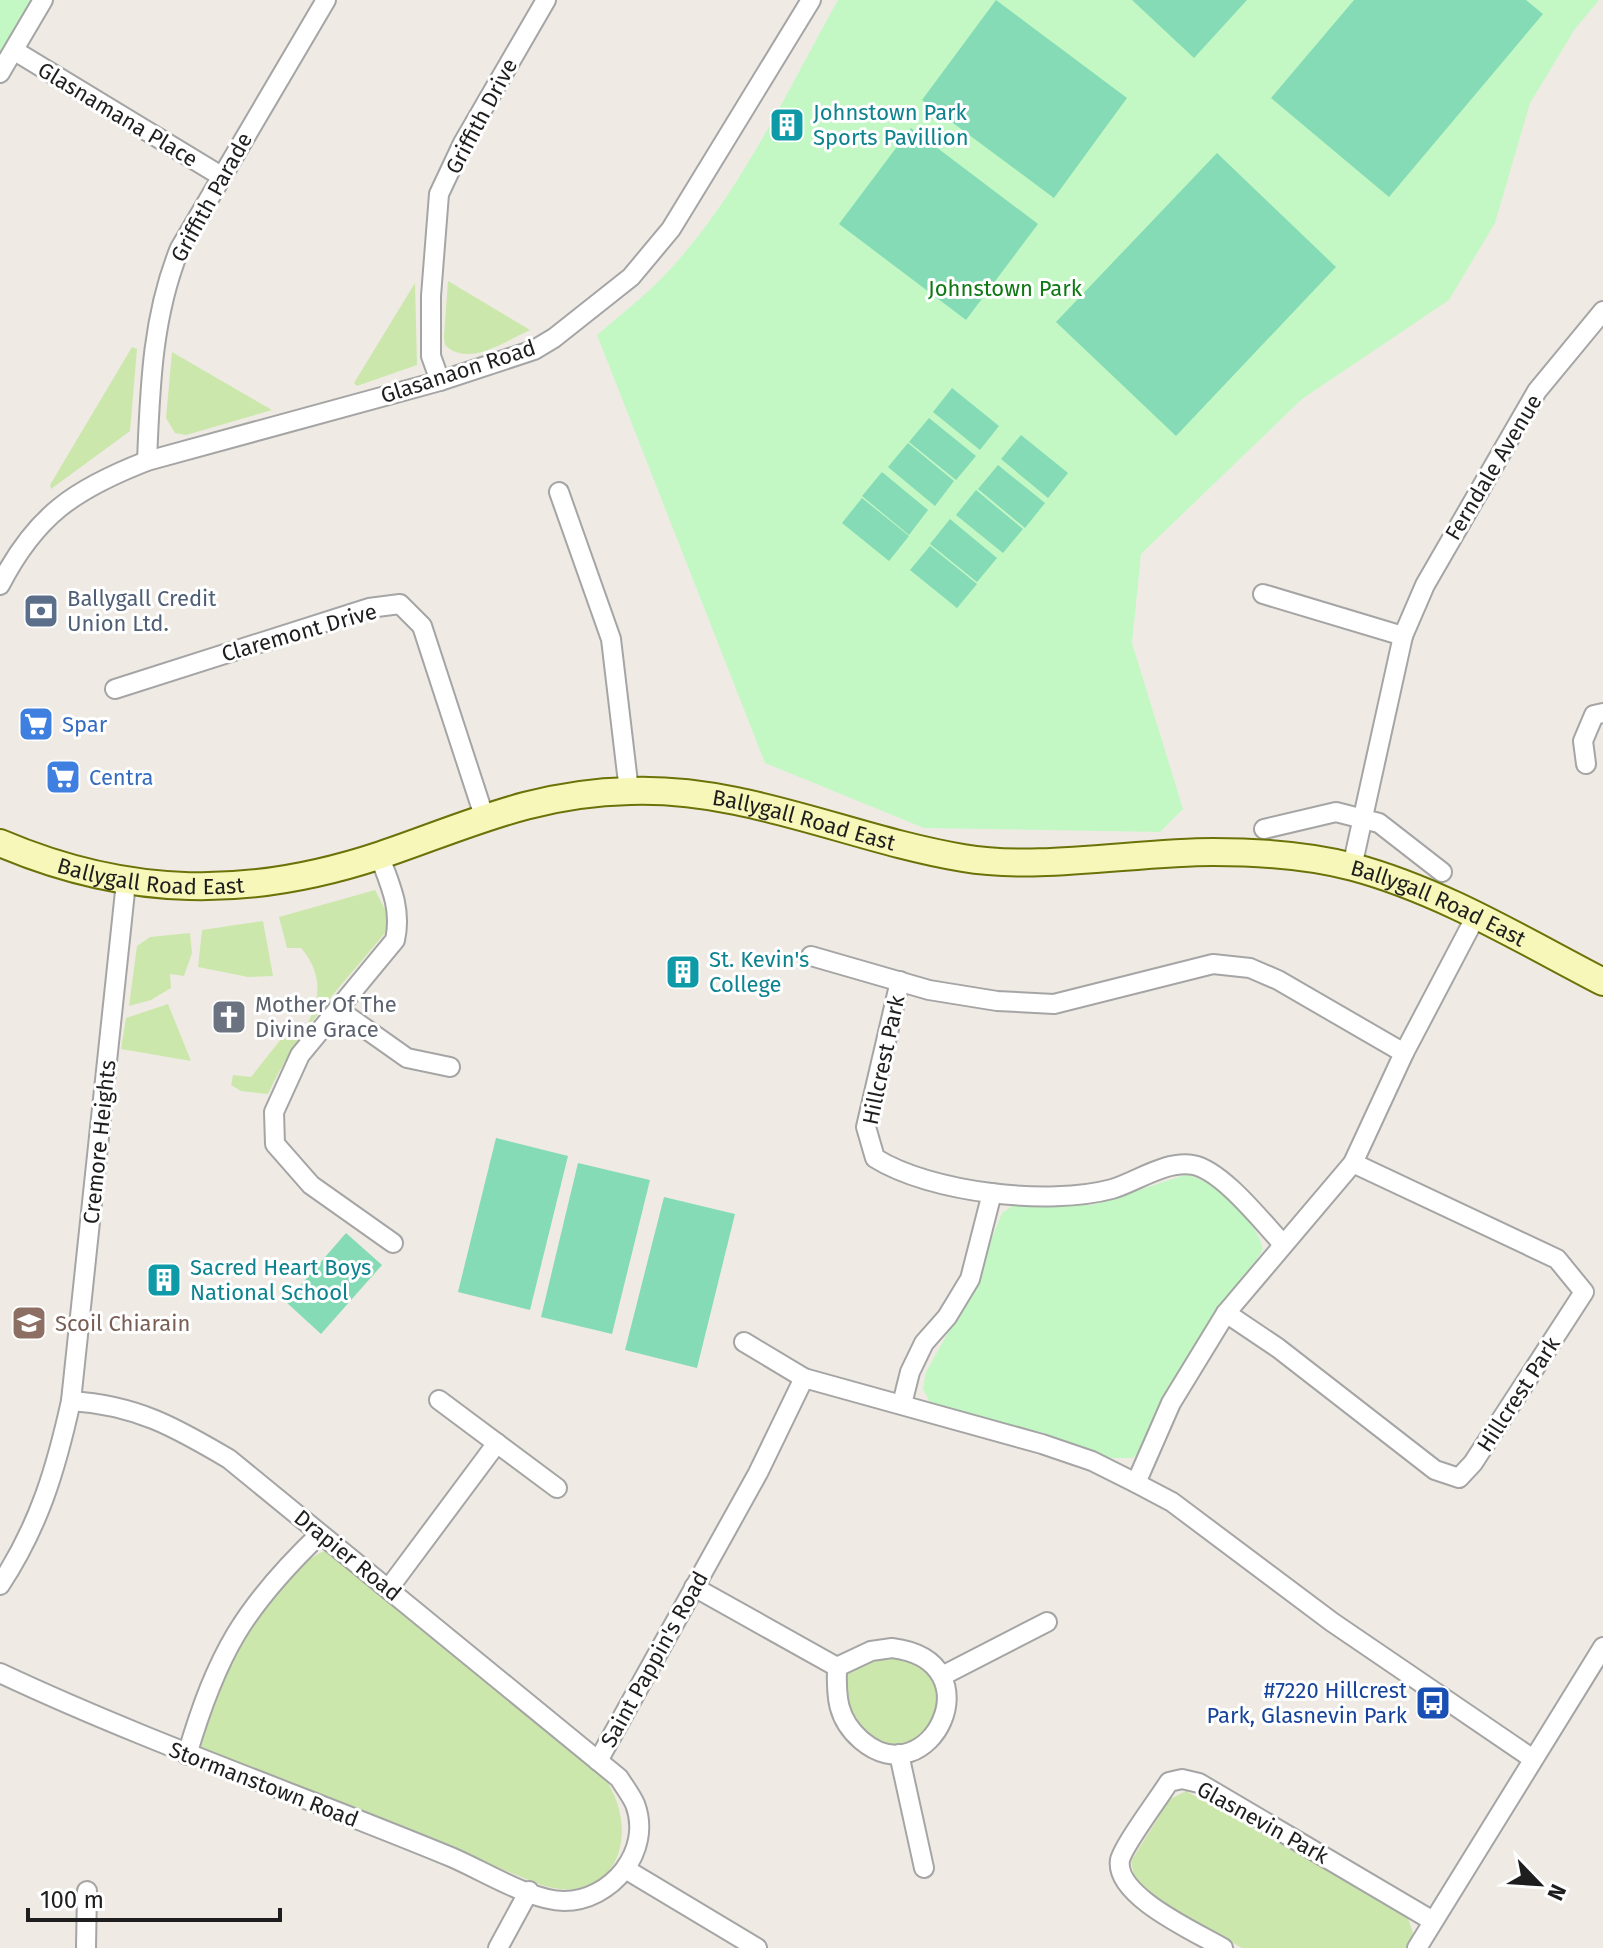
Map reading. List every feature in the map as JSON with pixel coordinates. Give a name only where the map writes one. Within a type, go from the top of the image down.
[{"type":"street","points":[[0,73],[43,0]]},
{"type":"street","name":"Griffith Parade","points":[[147,461],[157,316],[180,248],[326,0]]},
{"type":"street","name":"Griffith Drive","points":[[440,381],[431,356],[431,296],[439,194],[463,143],[546,0]]},
{"type":"street","name":"Glasanaon Road","points":[[0,585],[18,549],[46,516],[87,487],[147,461],[440,381],[534,350],[589,313],[631,277],[671,229],[811,0]]},
{"type":"street","name":"Glasnamana Place","points":[[15,51],[221,176]]},
{"type":"street","name":"Ferndale Avenue","points":[[1352,867],[1403,636],[1425,585],[1463,514],[1537,391],[1603,311]]},
{"type":"street","points":[[559,492],[611,639],[622,707],[629,791]]},
{"type":"street","points":[[0,543],[18,549]]},
{"type":"street","points":[[1263,594],[1403,636]]},
{"type":"street","name":"Claremont Drive","points":[[115,689],[354,612],[400,604],[422,626],[484,816]]},
{"type":"street","points":[[1586,764],[1583,741],[1594,715],[1603,713]]},
{"type":"street","name":"Ballygall Road East","points":[[0,843],[46,862],[126,882],[202,888],[241,887],[307,876],[379,855],[484,816],[558,798],[629,791],[740,799],[902,845],[990,861],[1210,852],[1274,854],[1352,867],[1444,900],[1602,980]]},
{"type":"street","points":[[1264,829],[1336,812],[1361,818],[1379,823],[1442,872]]},
{"type":"street","points":[[379,855],[397,905],[399,921],[395,940],[300,1055],[284,1083],[274,1112],[275,1144],[311,1185],[393,1243]]},
{"type":"street","name":"Cremore Heights","points":[[0,1585],[24,1545],[52,1483],[71,1401],[126,882]]},
{"type":"street","points":[[1136,1483],[1171,1403],[1226,1313],[1353,1163],[1404,1053],[1476,916]]},
{"type":"street","name":"Hillcrest Park","points":[[811,956],[929,990],[997,1001],[1054,1004],[1213,964],[1250,968],[1278,980],[1404,1053]]},
{"type":"street","name":"Hillcrest Park","points":[[900,981],[866,1127],[875,1158],[899,1173],[928,1182],[992,1193],[1088,1195],[1164,1169],[1191,1164],[1210,1172],[1283,1244]]},
{"type":"street","points":[[339,1010],[407,1058],[450,1067]]},
{"type":"street","name":"Hillcrest Park","points":[[1226,1313],[1278,1348],[1435,1470],[1459,1478],[1473,1463],[1584,1292],[1557,1259],[1353,1163]]},
{"type":"street","points":[[902,1404],[910,1372],[924,1343],[947,1317],[970,1279],[992,1193]]},
{"type":"street","points":[[744,1342],[804,1378],[1054,1448],[1092,1461],[1172,1502],[1332,1622],[1533,1759]]},
{"type":"street","name":"Saint Pappin's Road","points":[[627,1870],[638,1833],[635,1805],[619,1778],[598,1761],[758,1473],[804,1378]]},
{"type":"street","points":[[439,1400],[557,1488]]},
{"type":"street","name":"Drapier Road","points":[[71,1401],[110,1403],[165,1422],[229,1459],[598,1761]]},
{"type":"street","points":[[389,1588],[497,1443]]},
{"type":"street","points":[[187,1755],[200,1711],[228,1642],[262,1592],[320,1534]]},
{"type":"street","points":[[694,1587],[837,1667]]},
{"type":"street","points":[[942,1676],[1047,1622]]},
{"type":"street","points":[[1417,1948],[1603,1647]]},
{"type":"street","points":[[892,1648],[907,1650],[942,1676],[948,1691],[947,1714],[933,1738],[899,1754],[871,1748],[841,1717],[836,1695],[837,1667],[871,1651],[892,1648]]},
{"type":"street","name":"Stormanstown Road","points":[[0,1673],[187,1755],[451,1857],[529,1891]]},
{"type":"street","points":[[899,1754],[924,1868]]},
{"type":"street","name":"Glasnevin Park","points":[[1223,1948],[1131,1893],[1121,1875],[1120,1859],[1169,1782],[1182,1779],[1199,1783],[1433,1921]]},
{"type":"street","points":[[498,1948],[529,1891],[562,1901],[588,1897],[627,1870],[757,1948]]},
{"type":"street","points":[[86,1948],[87,1891]]},
{"type":"green space","points":[[0,0],[34,0],[0,55]]},
{"type":"green space","name":"Johnstown Park","points":[[838,0],[1599,0],[1575,29],[1530,103],[1495,223],[1449,300],[1302,399],[1141,554],[1132,643],[1183,809],[1160,832],[924,828],[765,763],[597,335],[665,275],[722,204],[763,137]]},
{"type":"green space","points":[[996,0],[1127,98],[1054,198],[922,100]]},
{"type":"green space","points":[[1132,0],[1247,0],[1194,58]]},
{"type":"green space","points":[[1354,0],[1526,0],[1543,14],[1389,197],[1271,98]]},
{"type":"green space","points":[[911,128],[1038,224],[966,320],[839,224]]},
{"type":"green space","points":[[1217,153],[1336,267],[1176,436],[1056,322]]},
{"type":"green space","points":[[448,281],[530,330],[487,350],[464,354],[454,351],[445,345],[444,337]]},
{"type":"green space","points":[[415,283],[417,365],[357,386],[354,383]]},
{"type":"green space","points":[[132,347],[137,349],[130,431],[51,489],[50,485]]},
{"type":"green space","points":[[172,352],[272,410],[186,435],[175,433],[166,418]]},
{"type":"green space","points":[[952,388],[999,426],[980,450],[933,412]]},
{"type":"green space","points":[[929,418],[976,456],[956,480],[909,442]]},
{"type":"green space","points":[[1021,435],[1068,473],[1048,498],[1001,459]]},
{"type":"green space","points":[[908,443],[954,481],[935,506],[888,467]]},
{"type":"green space","points":[[998,465],[1045,503],[1025,528],[978,489]]},
{"type":"green space","points":[[882,472],[928,510],[909,535],[862,496]]},
{"type":"green space","points":[[976,490],[1023,529],[1003,553],[956,515]]},
{"type":"green space","points":[[862,498],[909,536],[889,561],[842,523]]},
{"type":"green space","points":[[950,519],[997,558],[977,582],[930,544]]},
{"type":"green space","points":[[930,546],[977,584],[957,608],[910,570]]},
{"type":"green space","points":[[375,890],[387,913],[389,928],[307,1028],[268,1094],[241,1091],[231,1085],[233,1075],[251,1077],[285,1034],[300,1035],[316,1003],[314,970],[301,948],[287,948],[279,917]]},
{"type":"green space","points":[[263,921],[273,976],[248,977],[198,967],[202,930]]},
{"type":"green space","points":[[190,933],[192,953],[184,976],[170,974],[171,988],[151,1000],[129,1006],[137,946],[150,937]]},
{"type":"green space","points":[[168,1004],[191,1061],[121,1049],[126,1018]]},
{"type":"green space","points":[[496,1138],[568,1156],[530,1310],[458,1292]]},
{"type":"green space","points":[[578,1163],[650,1180],[612,1334],[541,1317]]},
{"type":"green space","points":[[1185,1175],[1209,1184],[1233,1203],[1252,1226],[1263,1249],[1146,1448],[1132,1458],[1102,1458],[1044,1433],[932,1406],[923,1389],[926,1372],[969,1295],[1002,1213],[1017,1203],[1092,1205]]},
{"type":"green space","points":[[664,1197],[735,1214],[697,1368],[625,1350]]},
{"type":"green space","points":[[346,1233],[382,1265],[321,1334],[286,1302]]},
{"type":"green space","points":[[328,1550],[601,1773],[614,1795],[621,1818],[621,1840],[616,1859],[605,1875],[589,1886],[567,1889],[541,1885],[201,1748],[198,1743],[217,1684],[238,1638],[289,1577],[316,1555]]},
{"type":"green space","points":[[896,1654],[926,1667],[940,1692],[936,1721],[915,1742],[887,1748],[851,1722],[845,1679],[854,1665]]},
{"type":"green space","points":[[1186,1791],[1407,1915],[1413,1933],[1408,1948],[1242,1948],[1136,1887],[1131,1861],[1170,1799]]},
{"type":"place","name":"Johnstown Park Sports Pavillion","points":[[787,125]]},
{"type":"place","name":"Ballygall Credit Union Ltd.","points":[[41,611]]},
{"type":"place","name":"Spar","points":[[36,724]]},
{"type":"place","name":"Centra","points":[[63,777]]},
{"type":"place","name":"St. Kevin's College","points":[[683,972]]},
{"type":"place","name":"Mother Of The Divine Grace","points":[[229,1017]]},
{"type":"place","name":"Sacred Heart Boys National School","points":[[164,1280]]},
{"type":"place","name":"Scoil Chiarain","points":[[29,1323]]},
{"type":"place","name":"#7220 Hillcrest Park, Glasnevin Park","points":[[1433,1703]]}]
